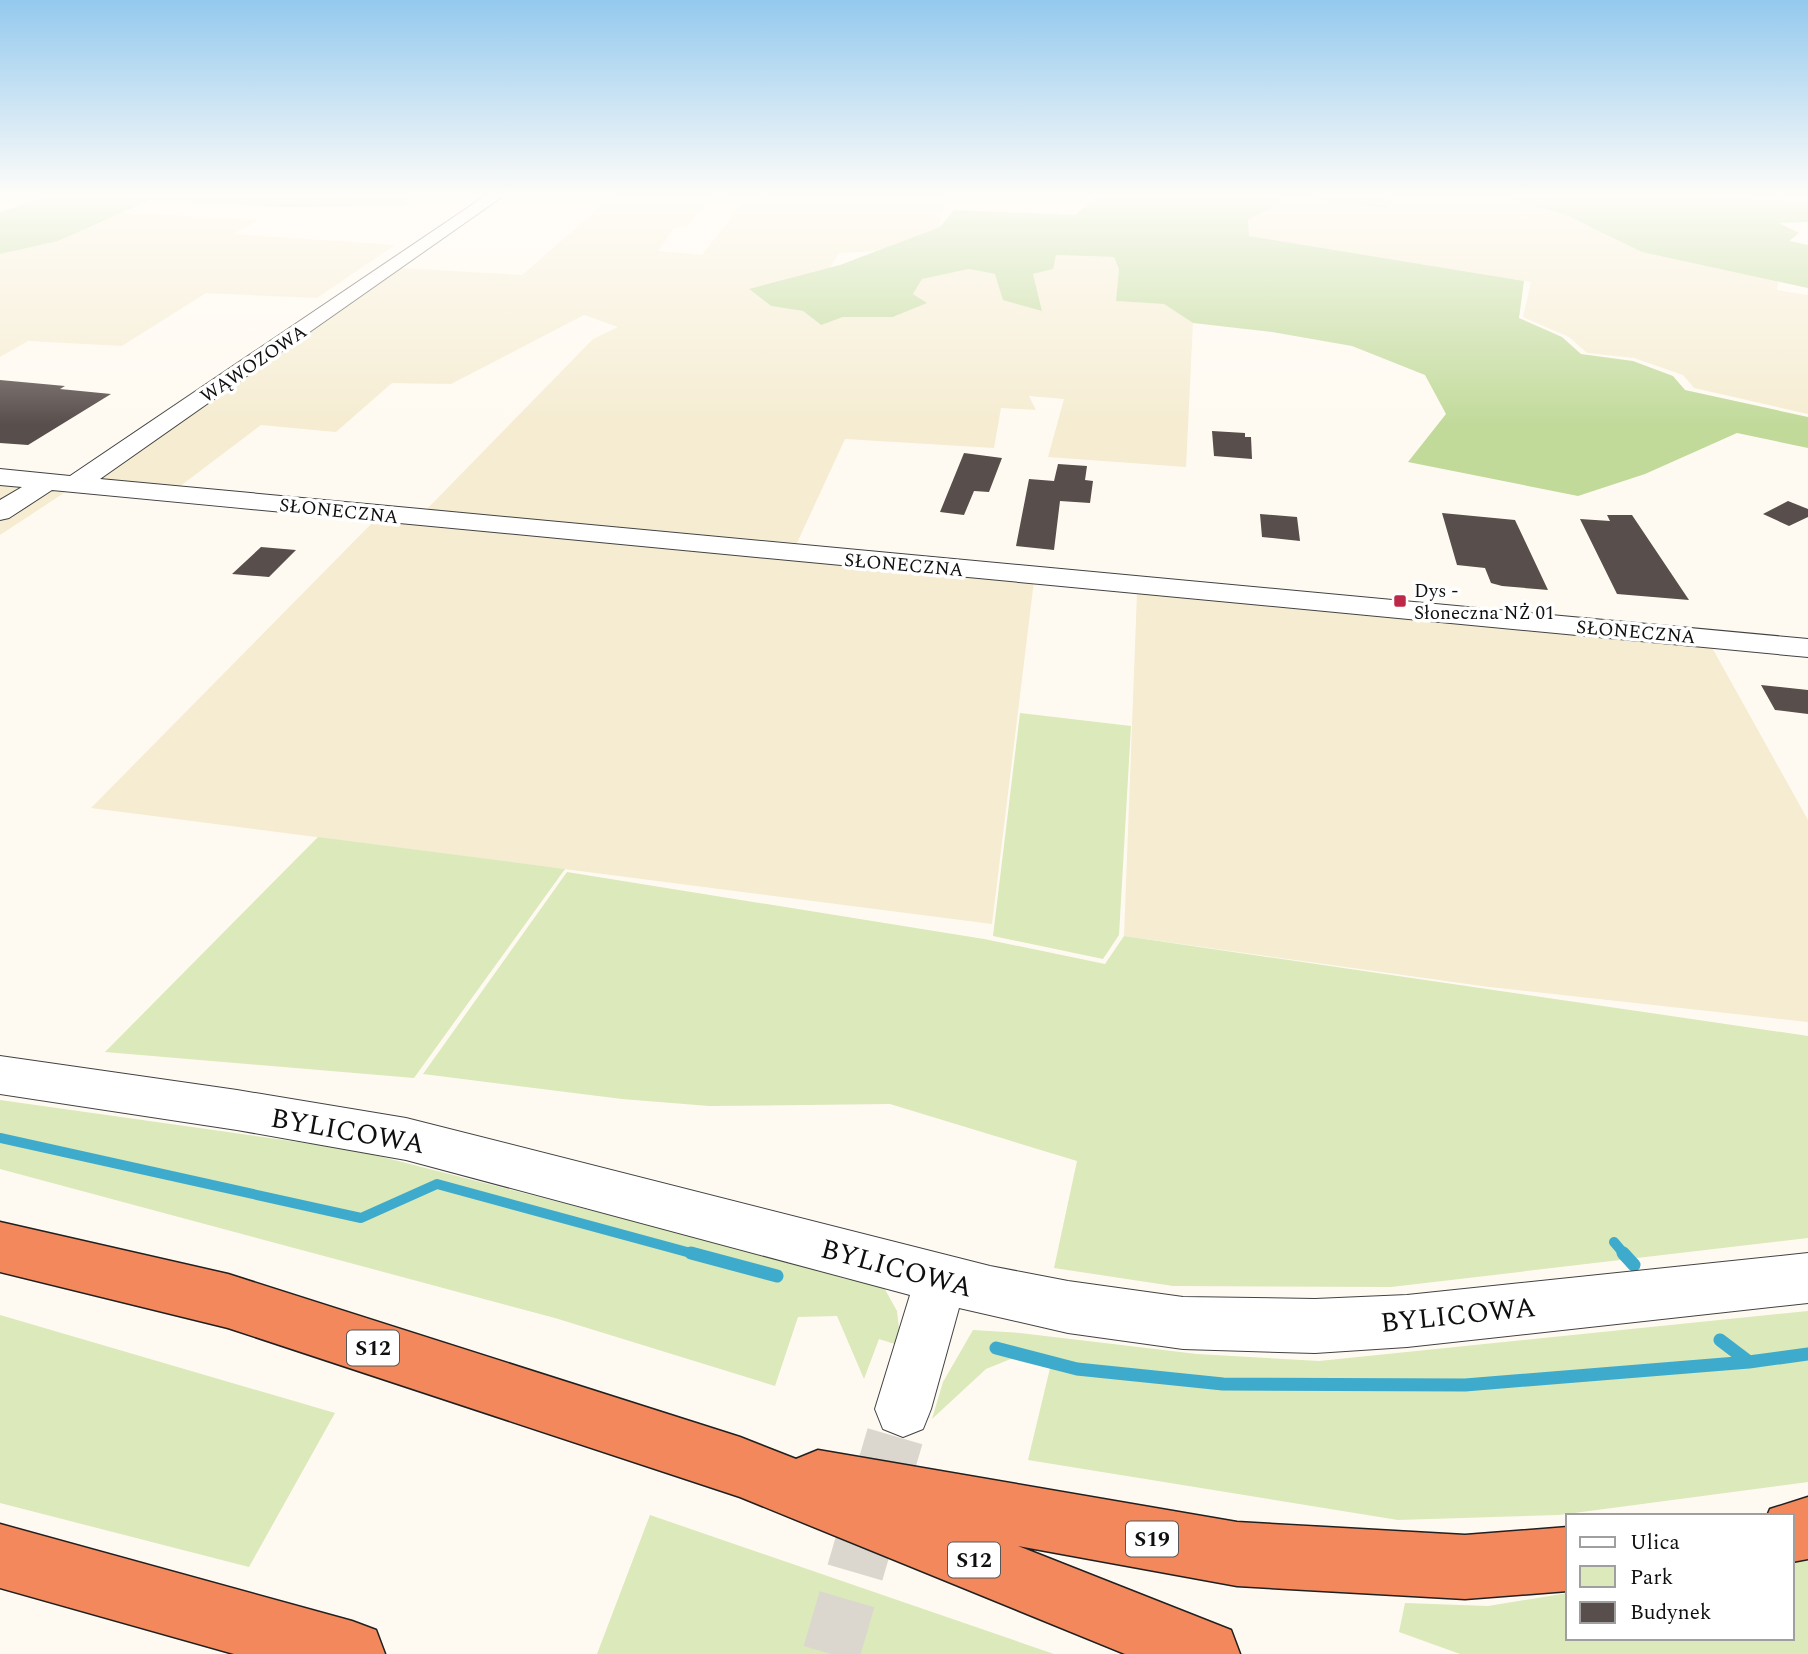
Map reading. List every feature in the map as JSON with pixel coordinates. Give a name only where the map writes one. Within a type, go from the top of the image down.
[{"type":"highway","name":"S12","points":[[0,1247],[228,1301],[740,1466],[1207,1654]]},
{"type":"highway","name":"S19","points":[[740,1466],[1237,1554],[1465,1567],[1566,1559]]},
{"type":"highway","points":[[0,1556],[352,1654]]},
{"type":"street","name":"WĄWOZOWA","points":[[76,484],[386,271]]},
{"type":"street","name":"SŁONECZNA","points":[[0,477],[1808,648]]},
{"type":"street","points":[[0,512],[48,481]]},
{"type":"street","name":"BYLICOWA","points":[[0,1075],[318,1123],[406,1139],[941,1279],[1039,1302],[1183,1323],[1315,1326],[1407,1321],[1808,1278]]},
{"type":"street","points":[[903,1409],[941,1279]]},
{"type":"shaded area","points":[[0,271],[356,271],[317,298],[206,293],[122,346],[28,341],[0,357]]},
{"type":"shaded area","points":[[396,271],[522,275],[526,271],[818,271],[750,290],[771,306],[803,311],[820,325],[843,317],[894,317],[926,303],[913,294],[922,279],[959,271],[995,274],[1042,311],[1033,274],[1044,271],[1119,271],[1116,301],[1164,304],[1193,323],[1186,467],[1048,457],[1064,399],[1029,396],[1036,410],[1001,408],[994,448],[845,439],[797,543],[426,510],[593,339],[618,327],[584,315],[451,384],[392,383],[336,432],[261,425],[179,487],[94,479]]},
{"type":"shaded area","points":[[1465,271],[1736,271],[1778,282],[1777,290],[1808,295],[1808,414],[1694,388],[1683,375],[1634,358],[1587,353],[1569,337],[1523,317],[1531,282]]},
{"type":"shaded area","points":[[0,484],[67,491],[0,535]]},
{"type":"shaded area","points":[[375,520],[1034,581],[992,924],[91,808]]},
{"type":"shaded area","points":[[1137,593],[1710,644],[1808,820],[1808,1022],[1489,987],[1124,936]]},
{"type":"green space","points":[[817,271],[959,271],[922,279],[913,294],[927,303],[893,317],[843,317],[821,325],[803,311],[771,306],[749,289]]},
{"type":"green space","points":[[980,271],[1044,271],[1033,274],[1042,311],[1003,300],[995,274]]},
{"type":"green space","points":[[1119,271],[1464,271],[1524,281],[1519,318],[1562,337],[1581,354],[1633,361],[1673,376],[1685,390],[1808,417],[1808,448],[1737,433],[1645,474],[1578,496],[1408,462],[1446,414],[1425,375],[1352,346],[1272,332],[1193,323],[1164,304],[1116,301]]},
{"type":"green space","points":[[1730,271],[1808,271],[1808,288]]},
{"type":"green space","points":[[1020,713],[1131,726],[1119,935],[1103,959],[993,936]]},
{"type":"green space","points":[[318,837],[565,869],[414,1078],[105,1052]]},
{"type":"green space","points":[[567,872],[984,939],[1105,964],[1124,936],[1808,1036],[1808,1238],[1391,1287],[1173,1286],[1054,1268],[1077,1161],[890,1104],[709,1106],[622,1099],[423,1074]]},
{"type":"green space","points":[[0,1100],[355,1150],[786,1260],[845,1279],[882,1284],[897,1311],[901,1346],[879,1339],[864,1379],[837,1316],[798,1317],[775,1386],[555,1318],[0,1169]]},
{"type":"green space","points":[[1808,1311],[1808,1482],[1559,1515],[1398,1520],[1028,1460],[1051,1364],[1018,1356],[986,1369],[932,1419],[943,1382],[973,1330],[1197,1354],[1319,1361]]},
{"type":"green space","points":[[0,1315],[335,1413],[249,1567],[0,1503]]},
{"type":"green space","points":[[650,1515],[1054,1654],[597,1654]]},
{"type":"green space","points":[[1808,1556],[1808,1654],[1460,1654],[1399,1632],[1405,1603],[1488,1606],[1566,1593],[1566,1640],[1794,1640],[1794,1558]]},
{"type":"building","points":[[0,380],[65,386],[60,389],[111,394],[28,445],[0,443]]},
{"type":"building","points":[[1212,431],[1245,433],[1245,437],[1251,437],[1252,459],[1214,456]]},
{"type":"building","points":[[964,453],[1002,458],[989,492],[974,491],[964,515],[940,512]]},
{"type":"building","points":[[1058,464],[1087,466],[1085,480],[1093,481],[1090,503],[1060,501],[1054,550],[1016,546],[1029,479],[1054,481]]},
{"type":"building","points":[[1788,501],[1808,509],[1808,517],[1789,526],[1763,514]]},
{"type":"building","points":[[1442,513],[1515,520],[1548,590],[1491,583],[1485,568],[1457,565]]},
{"type":"building","points":[[1260,514],[1297,517],[1300,541],[1262,537]]},
{"type":"building","points":[[1607,515],[1632,515],[1689,600],[1617,594],[1580,519],[1610,521]]},
{"type":"building","points":[[261,547],[296,550],[269,577],[232,574]]},
{"type":"building","points":[[1761,685],[1808,690],[1808,714],[1775,710]]},
{"type":"waterway","points":[[0,1138],[361,1218],[437,1184],[698,1255]]},
{"type":"waterway","points":[[1614,1242],[1625,1255]]},
{"type":"waterway","points":[[691,1253],[777,1276]]},
{"type":"waterway","points":[[1623,1253],[1634,1265]]},
{"type":"waterway","points":[[1720,1340],[1749,1362]]},
{"type":"waterway","points":[[996,1348],[1077,1369],[1223,1384],[1465,1385],[1749,1362]]},
{"type":"waterway","points":[[1749,1362],[1808,1354]]},
{"type":"tunnel","points":[[831,1654],[903,1409]]},
{"type":"place","name":"Dys - Słoneczna NŻ 01","points":[[1400,601]]}]
